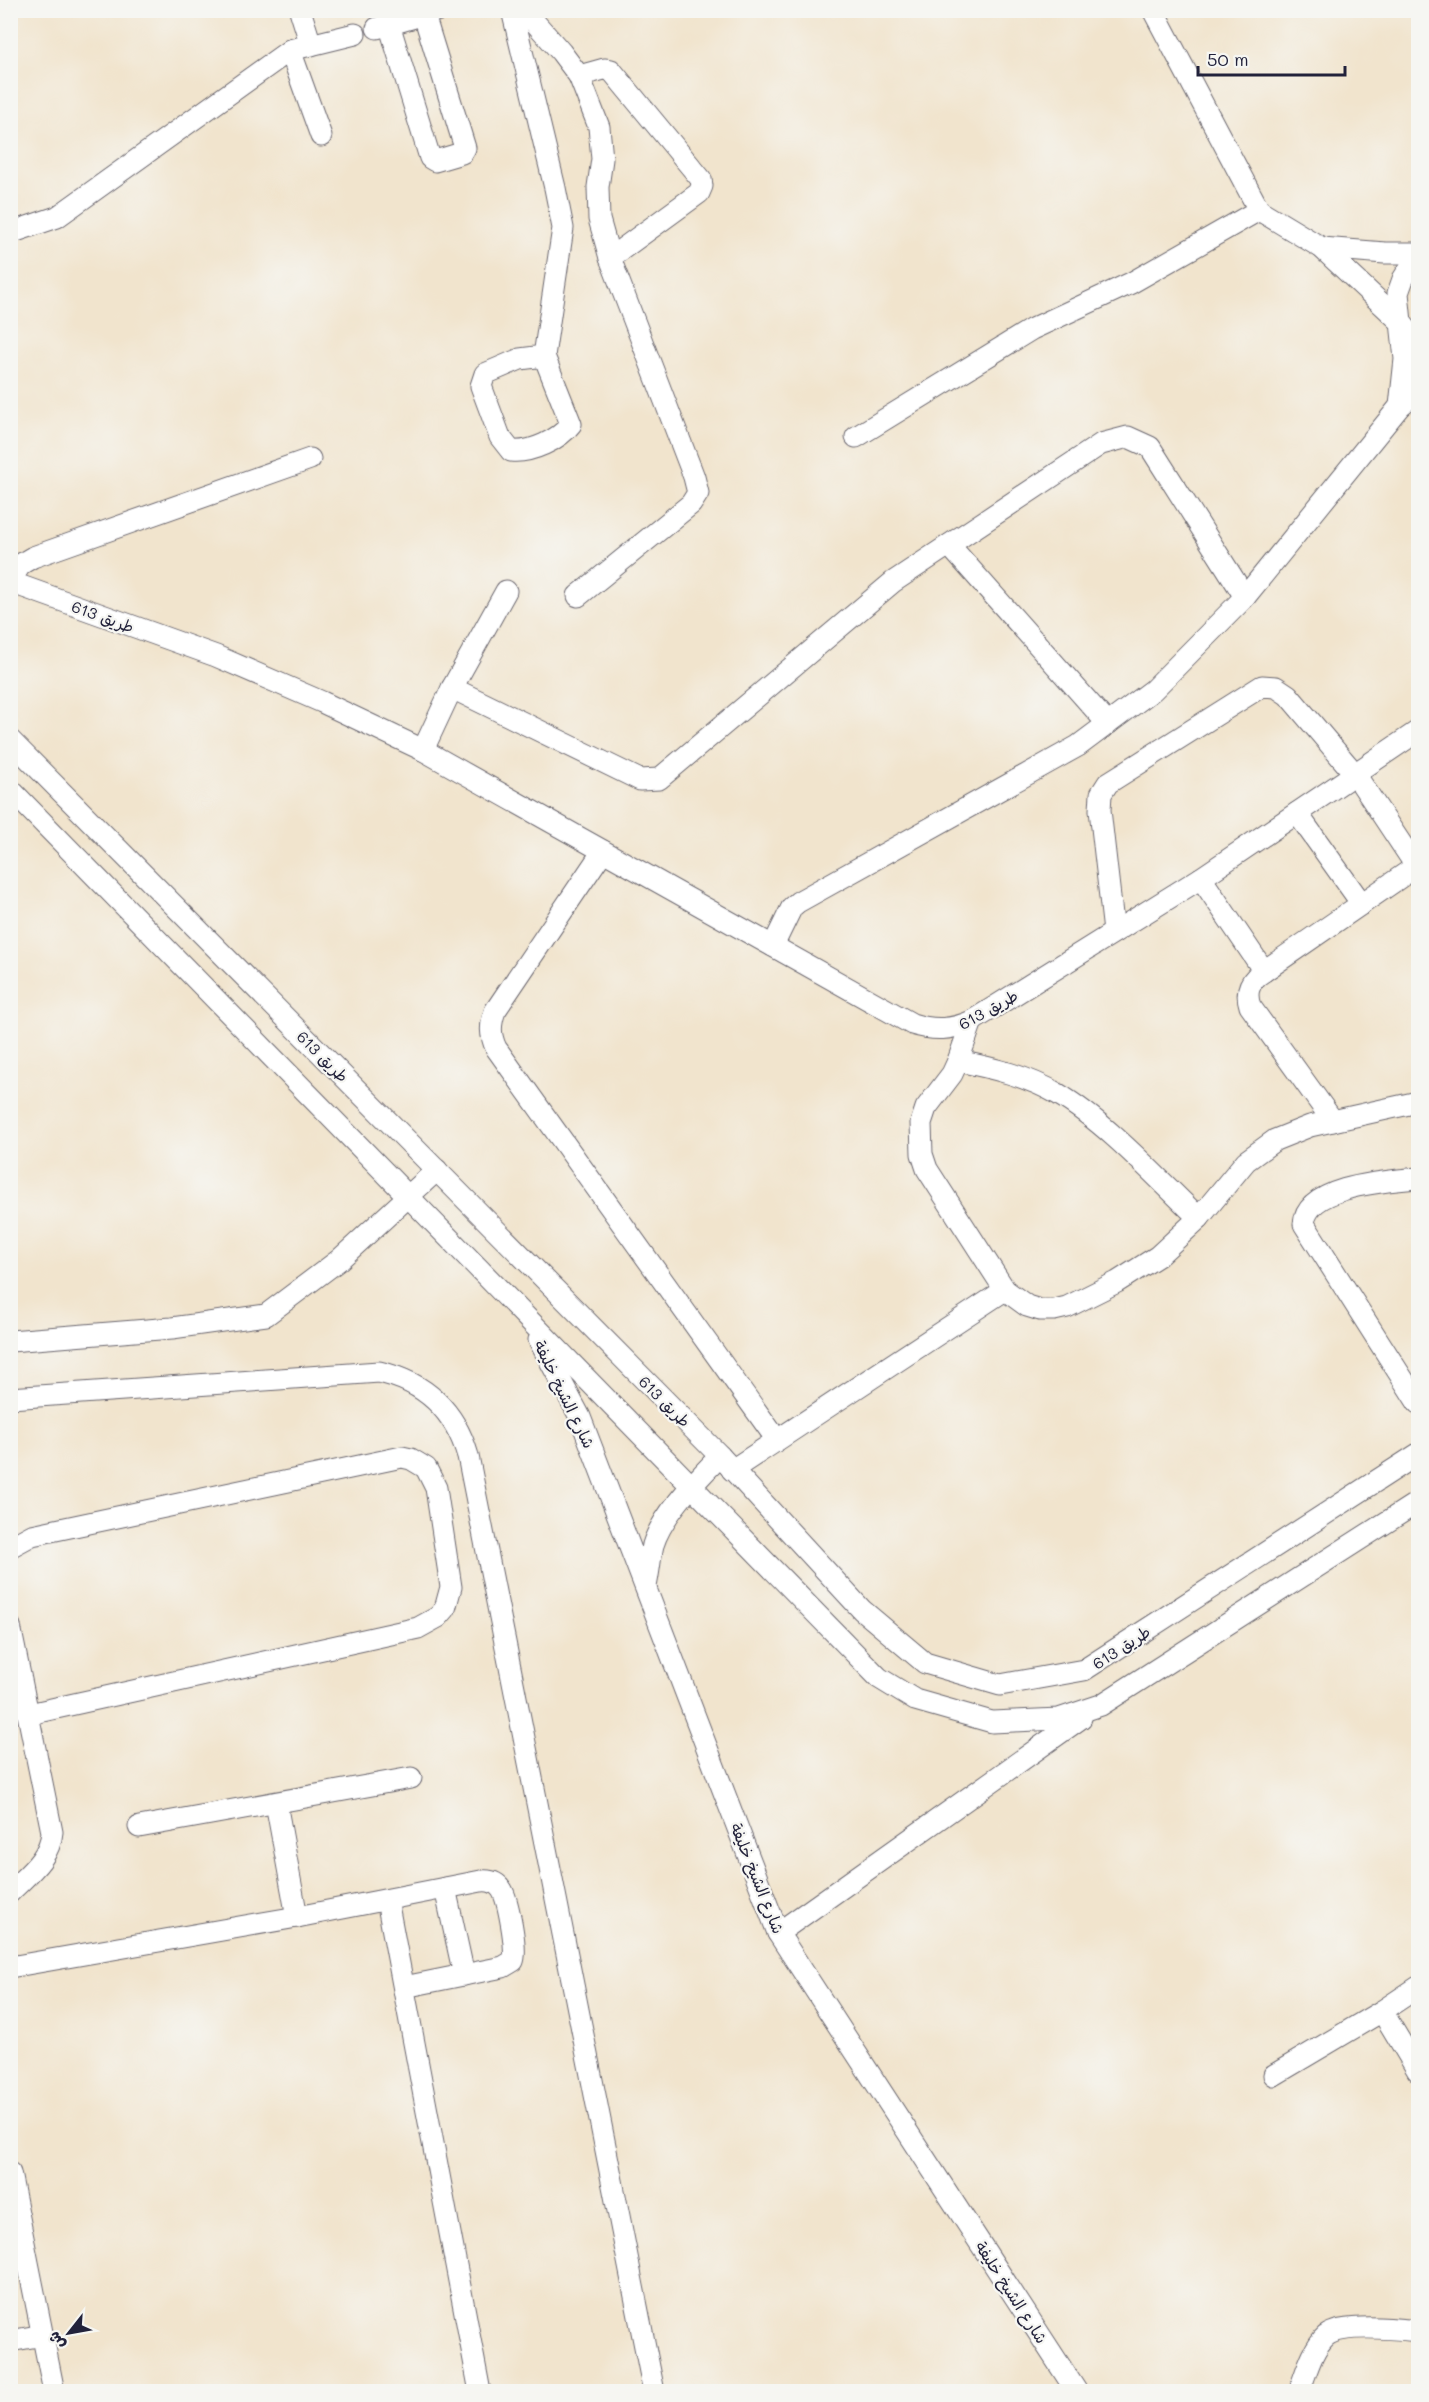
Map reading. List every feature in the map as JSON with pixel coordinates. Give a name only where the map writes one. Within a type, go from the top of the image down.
[{"type":"street","points":[[300,10],[311,45]]},
{"type":"street","points":[[512,10],[555,188],[562,228],[544,356],[571,424],[564,434],[524,452],[511,451],[500,437],[481,386],[485,374],[520,359],[544,356]]},
{"type":"street","points":[[524,10],[579,76],[599,127],[602,159],[598,187],[599,219],[610,258],[694,477],[698,493],[691,504],[579,596]]},
{"type":"street","points":[[1153,10],[1259,210],[1322,248],[1401,321],[1419,345]]},
{"type":"street","points":[[432,13],[465,148],[462,153],[435,161],[430,158],[383,26],[432,13]]},
{"type":"street","points":[[10,233],[57,217],[290,50],[355,34]]},
{"type":"street","points":[[290,50],[321,136]]},
{"type":"street","points":[[579,76],[604,69],[611,70],[701,179],[702,186],[699,193],[610,258]]},
{"type":"street","points":[[856,437],[1032,328],[1131,283],[1259,210]]},
{"type":"street","points":[[1322,248],[1419,253]]},
{"type":"street","points":[[1400,406],[1405,359],[1398,294],[1407,274],[1419,262]]},
{"type":"street","points":[[772,946],[792,907],[798,902],[1078,746],[1153,690],[1245,597],[1400,406],[1419,391]]},
{"type":"street","points":[[452,688],[640,780],[658,779],[893,582],[1101,444],[1128,437],[1150,447],[1245,597]]},
{"type":"street","points":[[10,581],[21,564],[33,557],[310,459]]},
{"type":"street","points":[[949,545],[1108,724]]},
{"type":"street","name":"طريق 613","points":[[10,581],[216,656],[322,702],[423,750],[912,1024],[923,1028],[946,1029],[972,1021],[1201,878],[1419,731]]},
{"type":"street","points":[[423,750],[452,688],[506,591]]},
{"type":"street","points":[[1114,932],[1100,810],[1101,794],[1108,783],[1262,686],[1276,687],[1288,695],[1355,774],[1418,866],[1264,971],[1249,986],[1250,1006],[1333,1121]]},
{"type":"street","name":"طريق 613","points":[[10,740],[726,1463],[862,1610],[925,1663],[1000,1685],[1084,1670],[1419,1454]]},
{"type":"street","points":[[10,789],[879,1678],[915,1700],[992,1722],[1059,1719],[1101,1705]]},
{"type":"street","points":[[1297,813],[1362,904]]},
{"type":"street","points":[[603,851],[495,1011],[490,1030],[492,1039],[496,1048],[777,1440]]},
{"type":"street","points":[[1201,878],[1264,971]]},
{"type":"street","points":[[972,1021],[952,1074],[926,1108],[921,1123],[922,1154],[927,1169],[1005,1290],[1015,1300],[1033,1308],[1053,1310],[1066,1307],[1138,1269],[1176,1240],[1199,1218],[1234,1173],[1259,1150],[1292,1132],[1419,1102]]},
{"type":"street","points":[[958,1061],[1018,1076],[1057,1093],[1098,1123],[1199,1218]]},
{"type":"street","points":[[10,1341],[171,1328],[266,1315],[339,1260],[437,1170]]},
{"type":"street","points":[[1419,1178],[1362,1184],[1326,1196],[1310,1209],[1304,1217],[1304,1224],[1419,1403]]},
{"type":"street","points":[[646,1587],[659,1531],[691,1486],[726,1463],[777,1440],[1005,1290]]},
{"type":"street","name":"شارع الشيخ خليفة","points":[[528,1319],[580,1417],[778,1933],[1077,2391]]},
{"type":"street","points":[[10,1398],[379,1372],[402,1379],[424,1390],[442,1406],[457,1426],[468,1456],[654,2391]]},
{"type":"street","points":[[10,1547],[32,1535],[402,1457],[411,1459],[426,1468],[436,1488],[451,1587],[445,1609],[429,1624],[418,1628],[29,1713]]},
{"type":"street","points":[[778,1933],[1101,1705],[1419,1502]]},
{"type":"street","points":[[10,1626],[52,1823],[52,1840],[43,1858],[10,1892]]},
{"type":"street","points":[[139,1827],[411,1778]]},
{"type":"street","points":[[276,1803],[297,1917]]},
{"type":"street","points":[[10,1967],[297,1917],[487,1880],[498,1885],[504,1895],[516,1949],[513,1961],[509,1965],[404,1987]]},
{"type":"street","points":[[445,1888],[464,1975]]},
{"type":"street","points":[[387,1900],[480,2391]]},
{"type":"street","points":[[1274,2074],[1419,1987]]},
{"type":"street","points":[[1382,2011],[1419,2071]]},
{"type":"street","points":[[10,2173],[54,2391]]},
{"type":"street","points":[[1301,2386],[1312,2356],[1327,2336],[1349,2329],[1419,2331]]},
{"type":"street","points":[[10,2341],[43,2335]]}]
